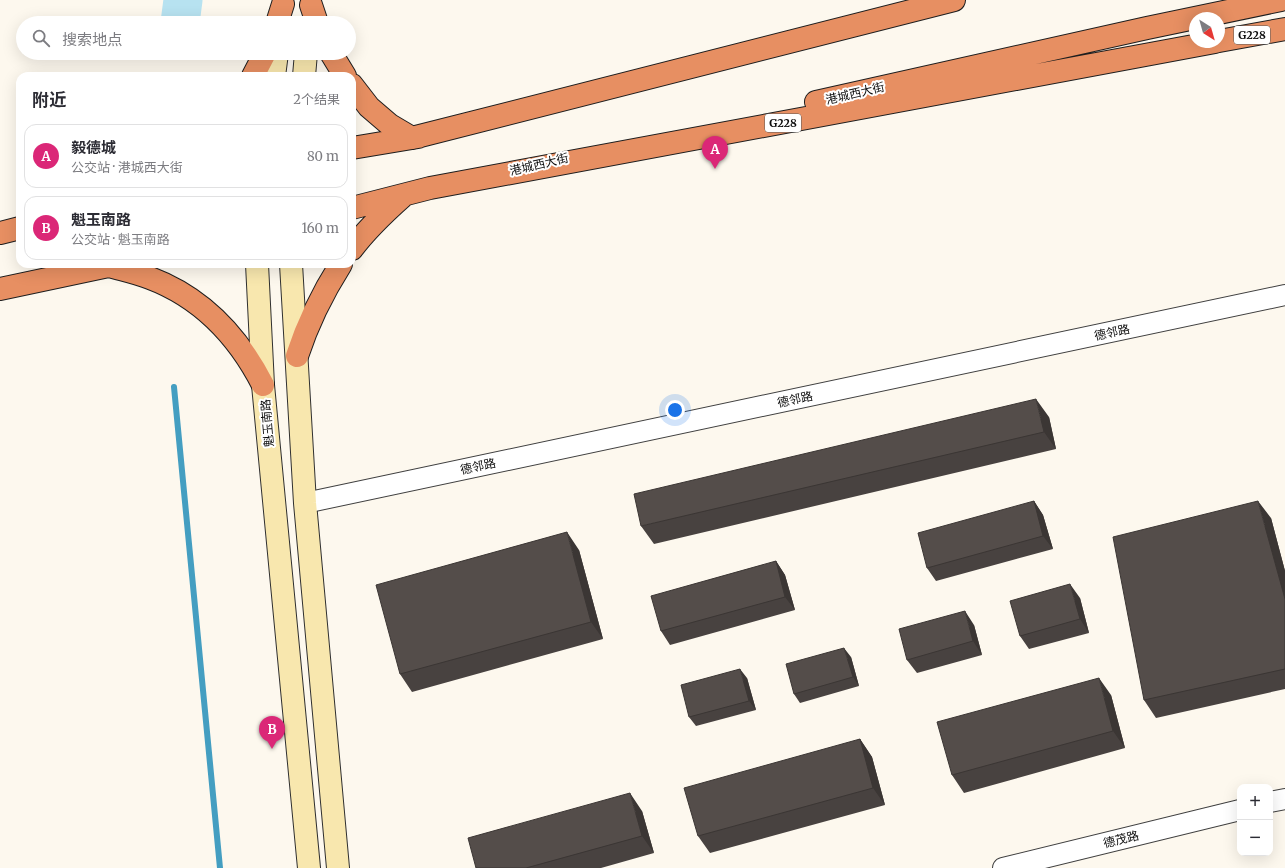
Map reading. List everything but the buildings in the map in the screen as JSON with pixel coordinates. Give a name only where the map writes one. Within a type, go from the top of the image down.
[{"type":"highway","points":[[356,90],[369,107],[390,125],[412,138],[898,0]]},
{"type":"highway","points":[[356,147],[412,138],[954,0]]},
{"type":"highway","name":"港城西大街","points":[[356,207],[430,188],[1139,29],[1281,0]]},
{"type":"highway","name":"G228","points":[[1225,40],[1285,29]]},
{"type":"highway","name":"港城西大街","points":[[430,188],[1189,47]]},
{"type":"highway","points":[[255,72],[261,60]]},
{"type":"highway","points":[[335,60],[343,72]]},
{"type":"highway","points":[[356,244],[381,216],[405,195]]},
{"type":"highway","points":[[0,233],[16,229]]},
{"type":"highway","points":[[0,290],[99,268]]},
{"type":"highway","points":[[122,268],[170,287],[206,310],[239,345],[252,364],[263,385]]},
{"type":"highway","points":[[297,356],[315,308],[327,285],[338,268]]},
{"type":"main road","points":[[275,72],[276,60]]},
{"type":"main road","points":[[304,72],[305,60]]},
{"type":"main road","name":"魁玉南路","points":[[257,268],[263,385],[309,868]]},
{"type":"main road","points":[[292,268],[305,503],[338,868]]},
{"type":"street","name":"德邻路","points":[[305,503],[1285,295]]},
{"type":"street","points":[[1273,801],[1285,799]]},
{"type":"street","name":"德茂路","points":[[1003,868],[1237,811]]},
{"type":"waterway","points":[[181,16],[183,0]]},
{"type":"waterway","points":[[174,387],[220,868]]},
{"type":"place","name":"毅德城","points":[[715,169]]},
{"type":"place","name":"魁玉南路","points":[[272,749]]}]
